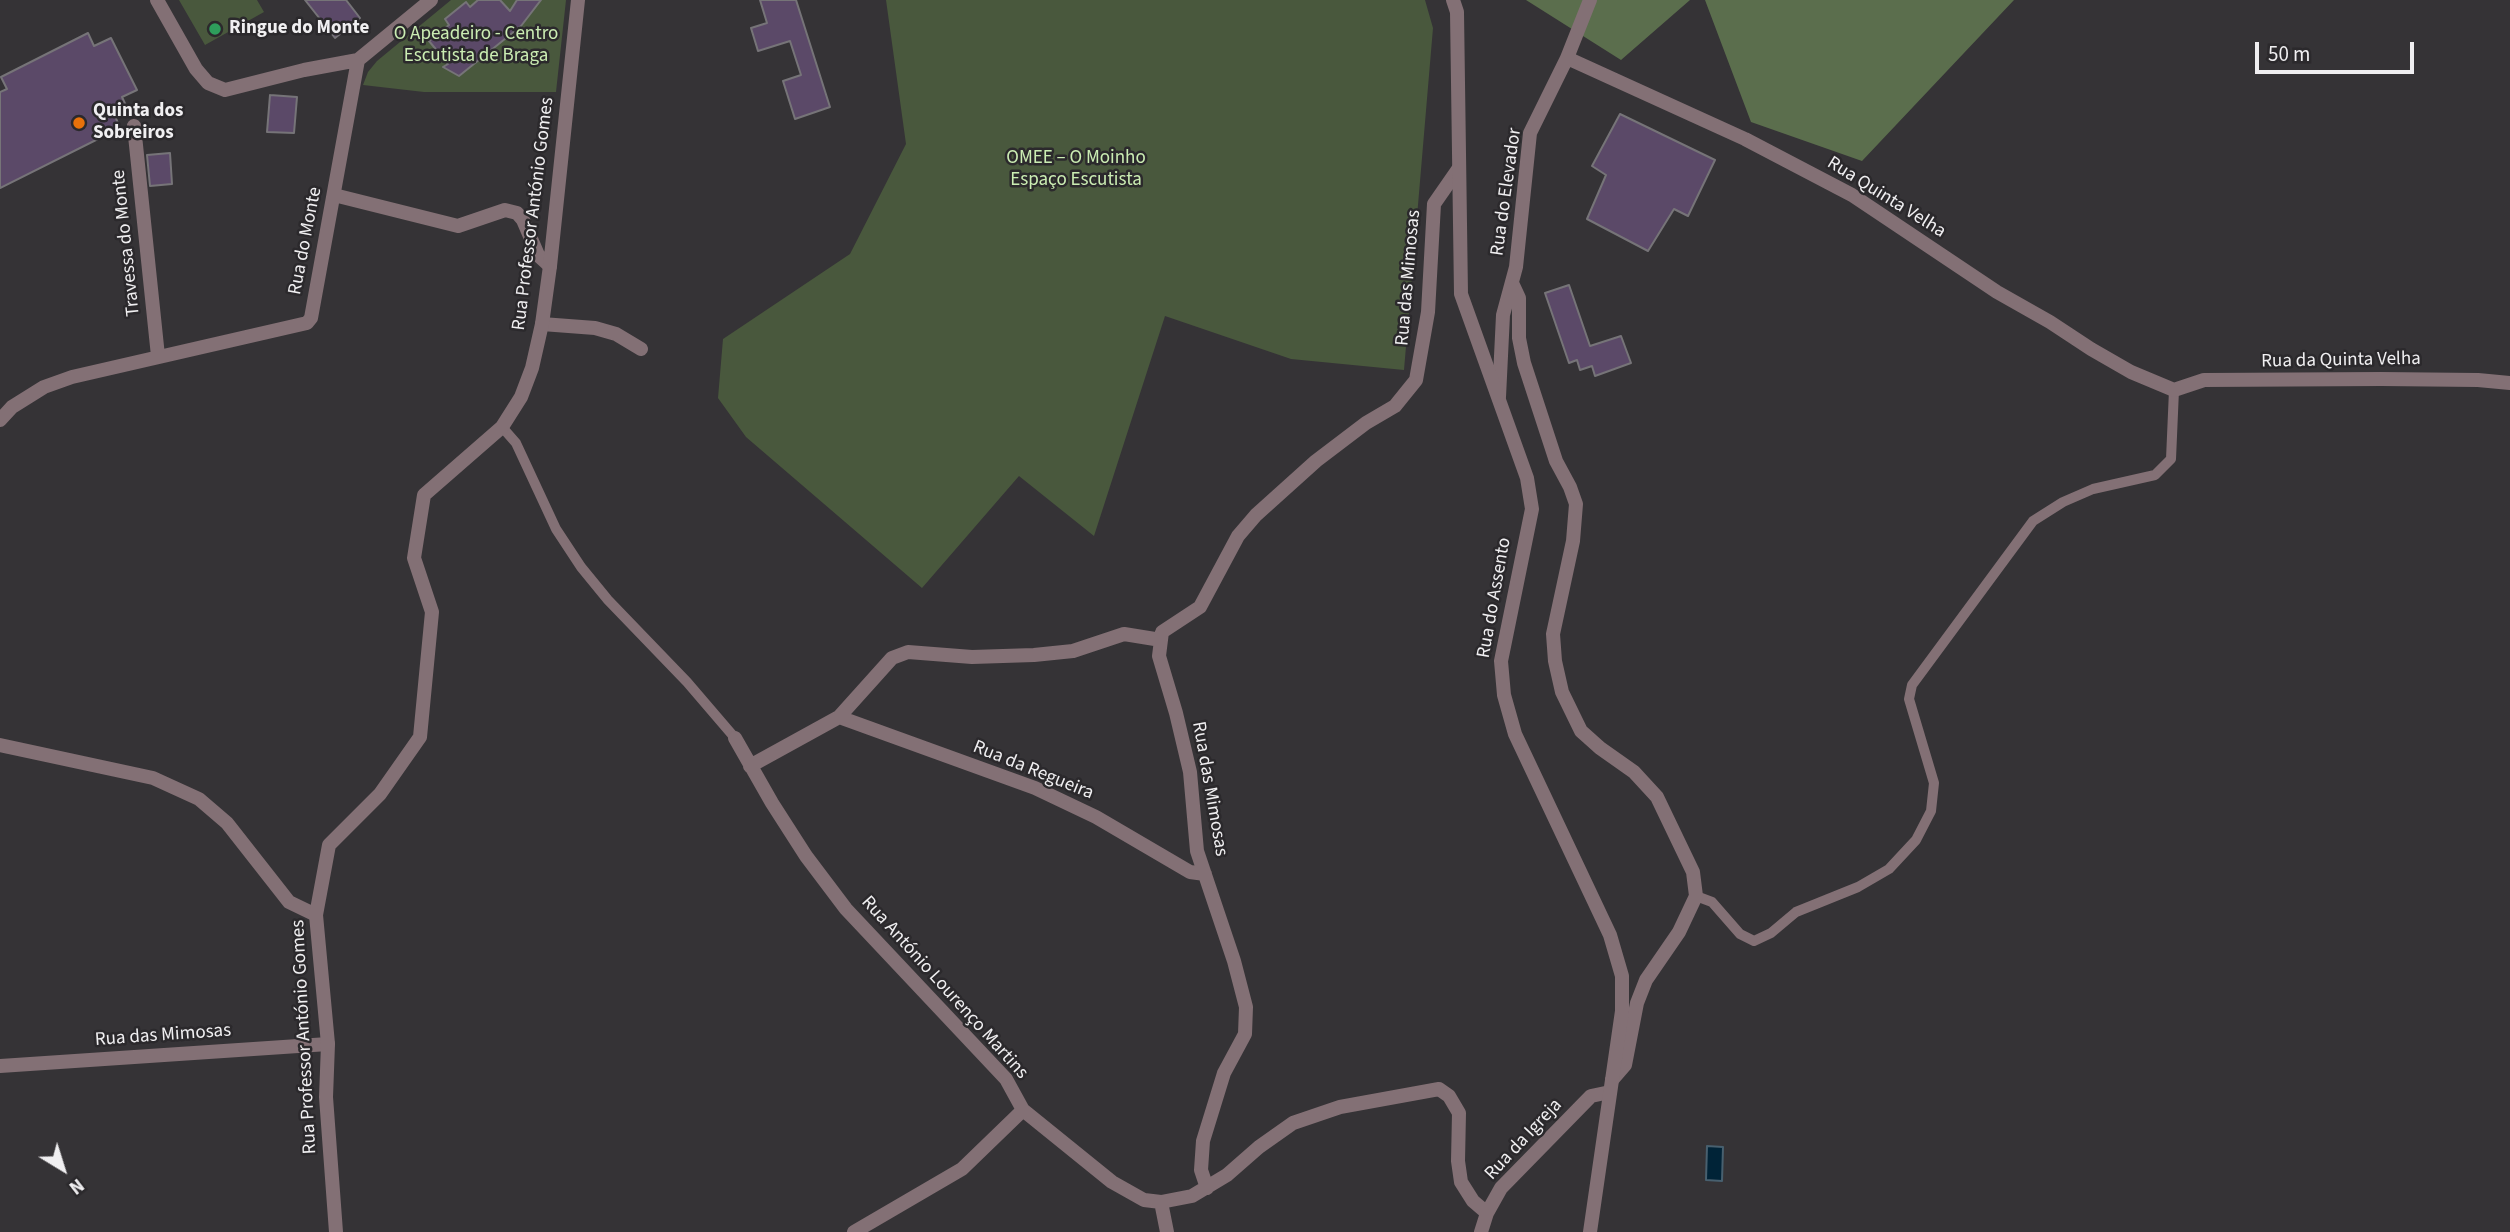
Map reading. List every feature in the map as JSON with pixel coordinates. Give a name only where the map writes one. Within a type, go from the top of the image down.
[{"type":"street","points":[[157,0],[196,69],[208,83],[225,90],[304,70],[358,60],[431,0]]},
{"type":"street","name":"Rua Professor António Gomes","points":[[336,1232],[327,1097],[328,1044],[316,915],[330,845],[380,794],[420,737],[432,612],[414,558],[424,495],[502,427],[522,397],[532,368],[542,324],[550,266],[578,0]]},
{"type":"street","name":"Rua do Assento","points":[[1453,0],[1457,12],[1461,294],[1527,478],[1532,509],[1501,661],[1504,695],[1515,734],[1610,935],[1622,976],[1622,1011],[1590,1232]]},
{"type":"street","name":"Rua do Elevador","points":[[1498,399],[1503,315],[1517,267],[1530,133],[1567,58],[1590,0]]},
{"type":"street","name":"Rua Quinta Velha","points":[[1567,58],[1745,139],[1852,195],[1997,292],[2091,349],[2131,372],[2174,390]]},
{"type":"street","name":"Rua do Monte","points":[[0,420],[12,407],[44,387],[72,377],[307,323],[311,318],[358,60]]},
{"type":"street","name":"Travessa do Monte","points":[[134,126],[158,356]]},
{"type":"street","name":"Rua das Mimosas","points":[[1207,1188],[1201,1170],[1203,1141],[1224,1073],[1245,1034],[1246,1007],[1198,850],[1189,772],[1176,713],[1159,656],[1162,632],[1200,607],[1238,536],[1256,515],[1316,461],[1366,423],[1395,406],[1416,380],[1428,312],[1434,204],[1459,168]]},
{"type":"street","points":[[334,195],[458,226],[505,210],[517,213],[523,220],[538,255],[550,266]]},
{"type":"street","points":[[1512,283],[1519,298],[1519,338],[1524,363],[1556,461],[1576,504],[1573,541],[1553,634],[1555,661],[1562,692],[1581,731],[1634,772],[1657,797],[1693,872],[1696,897],[1679,932],[1646,980],[1637,1003],[1625,1065],[1611,1086]]},
{"type":"street","points":[[542,324],[595,328],[617,334],[641,349]]},
{"type":"street","name":"Rua da Quinta Velha","points":[[2174,390],[2204,380],[2395,379],[2510,383]]},
{"type":"street","points":[[750,766],[839,717],[885,664],[908,652],[972,657],[997,656],[1073,651],[1124,635],[1161,640]]},
{"type":"street","name":"Rua da Regueira","points":[[839,717],[1035,788],[1096,817],[1190,872],[1205,874]]},
{"type":"street","name":"Rua António Lourenço Martins","points":[[735,738],[806,856],[846,909],[1006,1080],[1023,1110],[1112,1182],[1144,1200],[1161,1202]]},
{"type":"street","points":[[0,745],[153,778],[199,799],[227,823],[289,902],[316,915]]},
{"type":"street","name":"Rua das Mimosas","points":[[0,1066],[328,1044]]},
{"type":"street","name":"Rua da Igreja","points":[[1481,1232],[1501,1188],[1591,1096],[1611,1086]]},
{"type":"street","points":[[1167,1232],[1161,1202],[1192,1196],[1207,1188],[1293,1123],[1340,1107],[1439,1088],[1449,1096],[1459,1113],[1458,1161],[1461,1182],[1473,1201],[1488,1213]]},
{"type":"street","points":[[854,1232],[962,1169],[1023,1110]]},
{"type":"lane","points":[[1696,897],[1712,902],[1740,934],[1754,941],[1771,933],[1796,912],[1858,887],[1889,869],[1916,840],[1931,810],[1934,783],[1909,699],[1912,685],[2033,521],[2063,502],[2093,489],[2155,475],[2171,459],[2174,390]]},
{"type":"lane","name":"Rua António Lourenço Martins","points":[[502,427],[516,443],[556,529],[581,567],[735,738]]},
{"type":"green space","name":"Ringue do Monte","points":[[179,0],[257,0],[264,12],[205,45]]},
{"type":"green space","name":"O Apeadeiro - Centro Escutista de Braga","points":[[451,0],[566,0],[556,92],[424,92],[363,85],[368,72],[377,61]]},
{"type":"green space","name":"OMEE – O Moinho Espaço Escutista","points":[[886,0],[1425,0],[1433,28],[1404,370],[1291,359],[1165,316],[1094,536],[1019,476],[922,588],[746,437],[718,398],[723,339],[850,254],[906,144]]},
{"type":"green space","points":[[1526,0],[1690,0],[1621,60]]},
{"type":"green space","points":[[1705,0],[2014,0],[1862,161],[1751,122]]},
{"type":"water","points":[[1707,1146],[1723,1147],[1722,1181],[1706,1180]]},
{"type":"building","points":[[305,0],[346,0],[360,18],[335,38]]},
{"type":"building","points":[[478,0],[500,0],[510,11],[517,0],[541,0],[521,26],[459,76],[443,67],[448,64],[429,41],[449,25],[445,19],[466,2],[470,7]]},
{"type":"building","points":[[760,0],[796,0],[830,107],[795,119],[783,81],[801,75],[790,41],[758,51],[751,28],[767,23]]},
{"type":"building","points":[[88,33],[94,46],[111,38],[137,90],[122,97],[128,110],[115,116],[120,128],[0,188],[0,92],[7,89],[1,77]]},
{"type":"building","points":[[270,95],[297,97],[294,133],[267,132]]},
{"type":"building","points":[[1620,114],[1715,160],[1688,216],[1674,209],[1648,251],[1587,219],[1606,175],[1592,166]]},
{"type":"building","points":[[170,153],[172,184],[150,186],[147,155]]},
{"type":"building","points":[[1569,285],[1590,346],[1621,336],[1631,363],[1595,376],[1592,366],[1580,370],[1577,360],[1569,363],[1545,293]]},
{"type":"place","name":"Ringue do Monte","points":[[215,29]]},
{"type":"place","name":"Quinta dos Sobreiros","points":[[79,123]]}]
